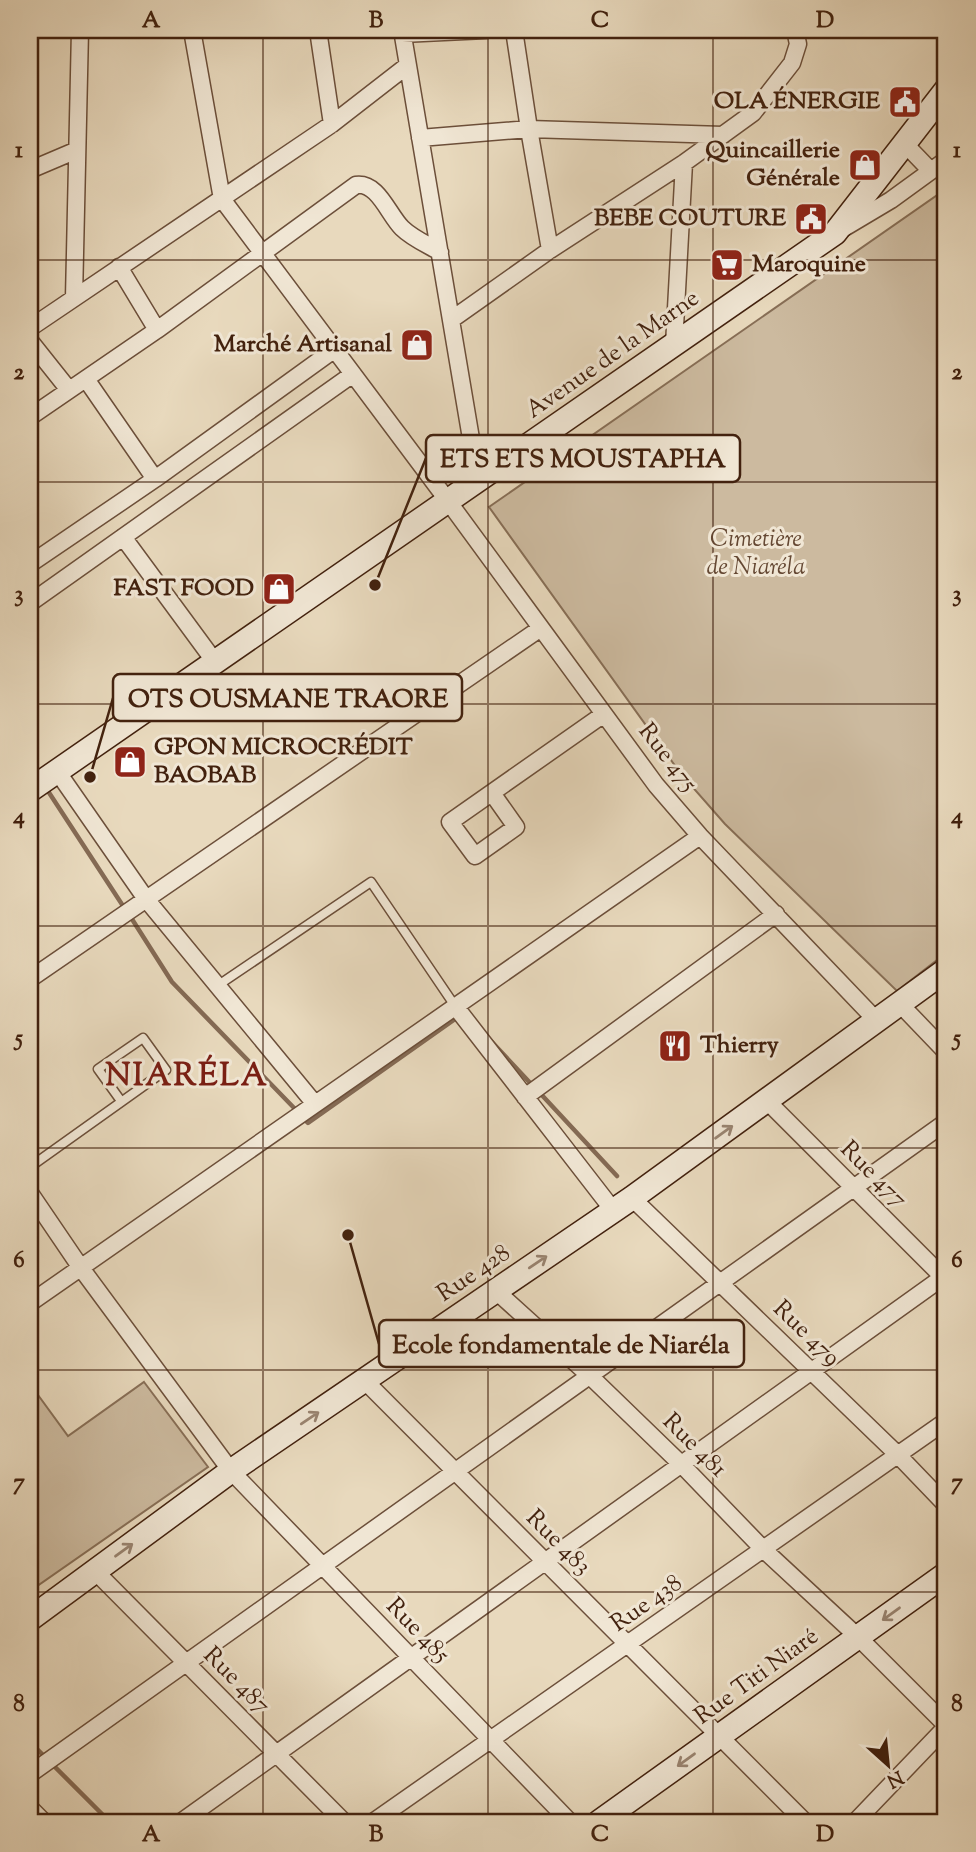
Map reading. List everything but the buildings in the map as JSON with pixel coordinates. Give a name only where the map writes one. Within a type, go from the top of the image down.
[{"type":"street","points":[[74,298],[80,30]]},
{"type":"street","points":[[192,30],[222,199]]},
{"type":"street","points":[[318,30],[332,124]]},
{"type":"street","points":[[478,480],[402,32],[486,30]]},
{"type":"street","points":[[514,30],[528,129],[550,250]]},
{"type":"street","points":[[451,320],[550,250],[684,163],[753,113],[792,63],[798,44],[795,30]]},
{"type":"street","points":[[30,328],[332,124],[408,65]]},
{"type":"street","name":"Avenue de la Marne","points":[[30,790],[835,233],[946,90]]},
{"type":"street","points":[[420,138],[528,129],[723,135]]},
{"type":"street","points":[[905,144],[930,170]]},
{"type":"street","points":[[30,170],[77,150]]},
{"type":"street","points":[[835,233],[891,200],[946,160]]},
{"type":"street","points":[[674,345],[684,163]]},
{"type":"street","points":[[30,416],[157,330],[356,185],[364,184],[372,188],[403,229],[440,252]]},
{"type":"street","name":"Rue 475","points":[[222,199],[656,785],[700,836],[877,1021]]},
{"type":"street","points":[[119,267],[157,330]]},
{"type":"street","points":[[30,341],[69,390]]},
{"type":"street","points":[[30,564],[155,479],[335,349]]},
{"type":"street","points":[[30,603],[353,374]]},
{"type":"street","points":[[86,379],[155,479]]},
{"type":"street","points":[[124,537],[215,662]]},
{"type":"street","points":[[30,979],[541,628]]},
{"type":"street","points":[[492,793],[604,714]]},
{"type":"street","points":[[57,771],[146,899],[315,1104]]},
{"type":"street","points":[[30,1303],[700,836]]},
{"type":"street","points":[[525,1097],[775,914]]},
{"type":"street","name":"Rue 428","points":[[30,1619],[231,1471],[623,1204],[946,970]]},
{"type":"street","points":[[900,1004],[946,1052]]},
{"type":"street","name":"Rue 479","points":[[455,1006],[525,1097],[623,1204],[720,1283],[946,1505]]},
{"type":"street","name":"Rue 477","points":[[767,1101],[945,1278]]},
{"type":"street","points":[[33,1772],[946,1122]]},
{"type":"street","name":"Rue 485","points":[[30,1193],[80,1268],[231,1471],[570,1822]]},
{"type":"street","points":[[181,1822],[945,1278]]},
{"type":"street","name":"Rue 481","points":[[495,1290],[590,1376],[946,1726]]},
{"type":"street","name":"Rue 483","points":[[365,1381],[805,1822]]},
{"type":"street","name":"Rue 438","points":[[373,1822],[946,1422]]},
{"type":"street","name":"Rue 487","points":[[95,1571],[344,1822]]},
{"type":"street","name":"Rue Titi Niaré","points":[[599,1822],[946,1574]]},
{"type":"street","points":[[855,1822],[946,1726]]},
{"type":"street","points":[[30,1808],[44,1822]]},
{"type":"lane","points":[[217,986],[371,882],[455,1006]]},
{"type":"lane","points":[[30,1167],[166,1070],[142,1038],[98,1069],[121,1101]]},
{"type":"green space","name":"Cimetière de Niaréla","points":[[946,189],[946,953],[897,991],[725,824],[681,774],[489,507]]},
{"type":"green space","points":[[144,1382],[208,1467],[30,1591],[30,1384],[68,1436]]},
{"type":"waterway","points":[[30,764],[39,778]]},
{"type":"waterway","points":[[46,788],[125,909]]},
{"type":"waterway","points":[[130,916],[172,982],[297,1111]]},
{"type":"waterway","points":[[303,1118],[308,1123],[458,1017]]},
{"type":"waterway","points":[[491,1041],[533,1086]]},
{"type":"waterway","points":[[539,1092],[617,1176]]},
{"type":"waterway","points":[[30,1742],[110,1822]]},
{"type":"place","name":"OLA ÉNERGIE","points":[[905,102]]},
{"type":"place","name":"Quincaillerie Générale","points":[[865,165]]},
{"type":"place","name":"BEBE COUTURE","points":[[811,219]]},
{"type":"place","name":"Maroquine","points":[[727,265]]},
{"type":"place","name":"Marché Artisanal","points":[[417,345]]},
{"type":"place","name":"ETS ETS MOUSTAPHA","points":[[375,585]]},
{"type":"place","name":"FAST FOOD","points":[[279,589]]},
{"type":"place","name":"GPON MICROCRÉDIT BAOBAB","points":[[130,762]]},
{"type":"place","name":"OTS OUSMANE TRAORE","points":[[90,777]]},
{"type":"place","name":"Thierry","points":[[675,1046]]},
{"type":"place","name":"Ecole fondamentale de Niaréla","points":[[348,1235]]},
{"type":"district","name":"NIARÉLA","points":[[187,1077]]}]
